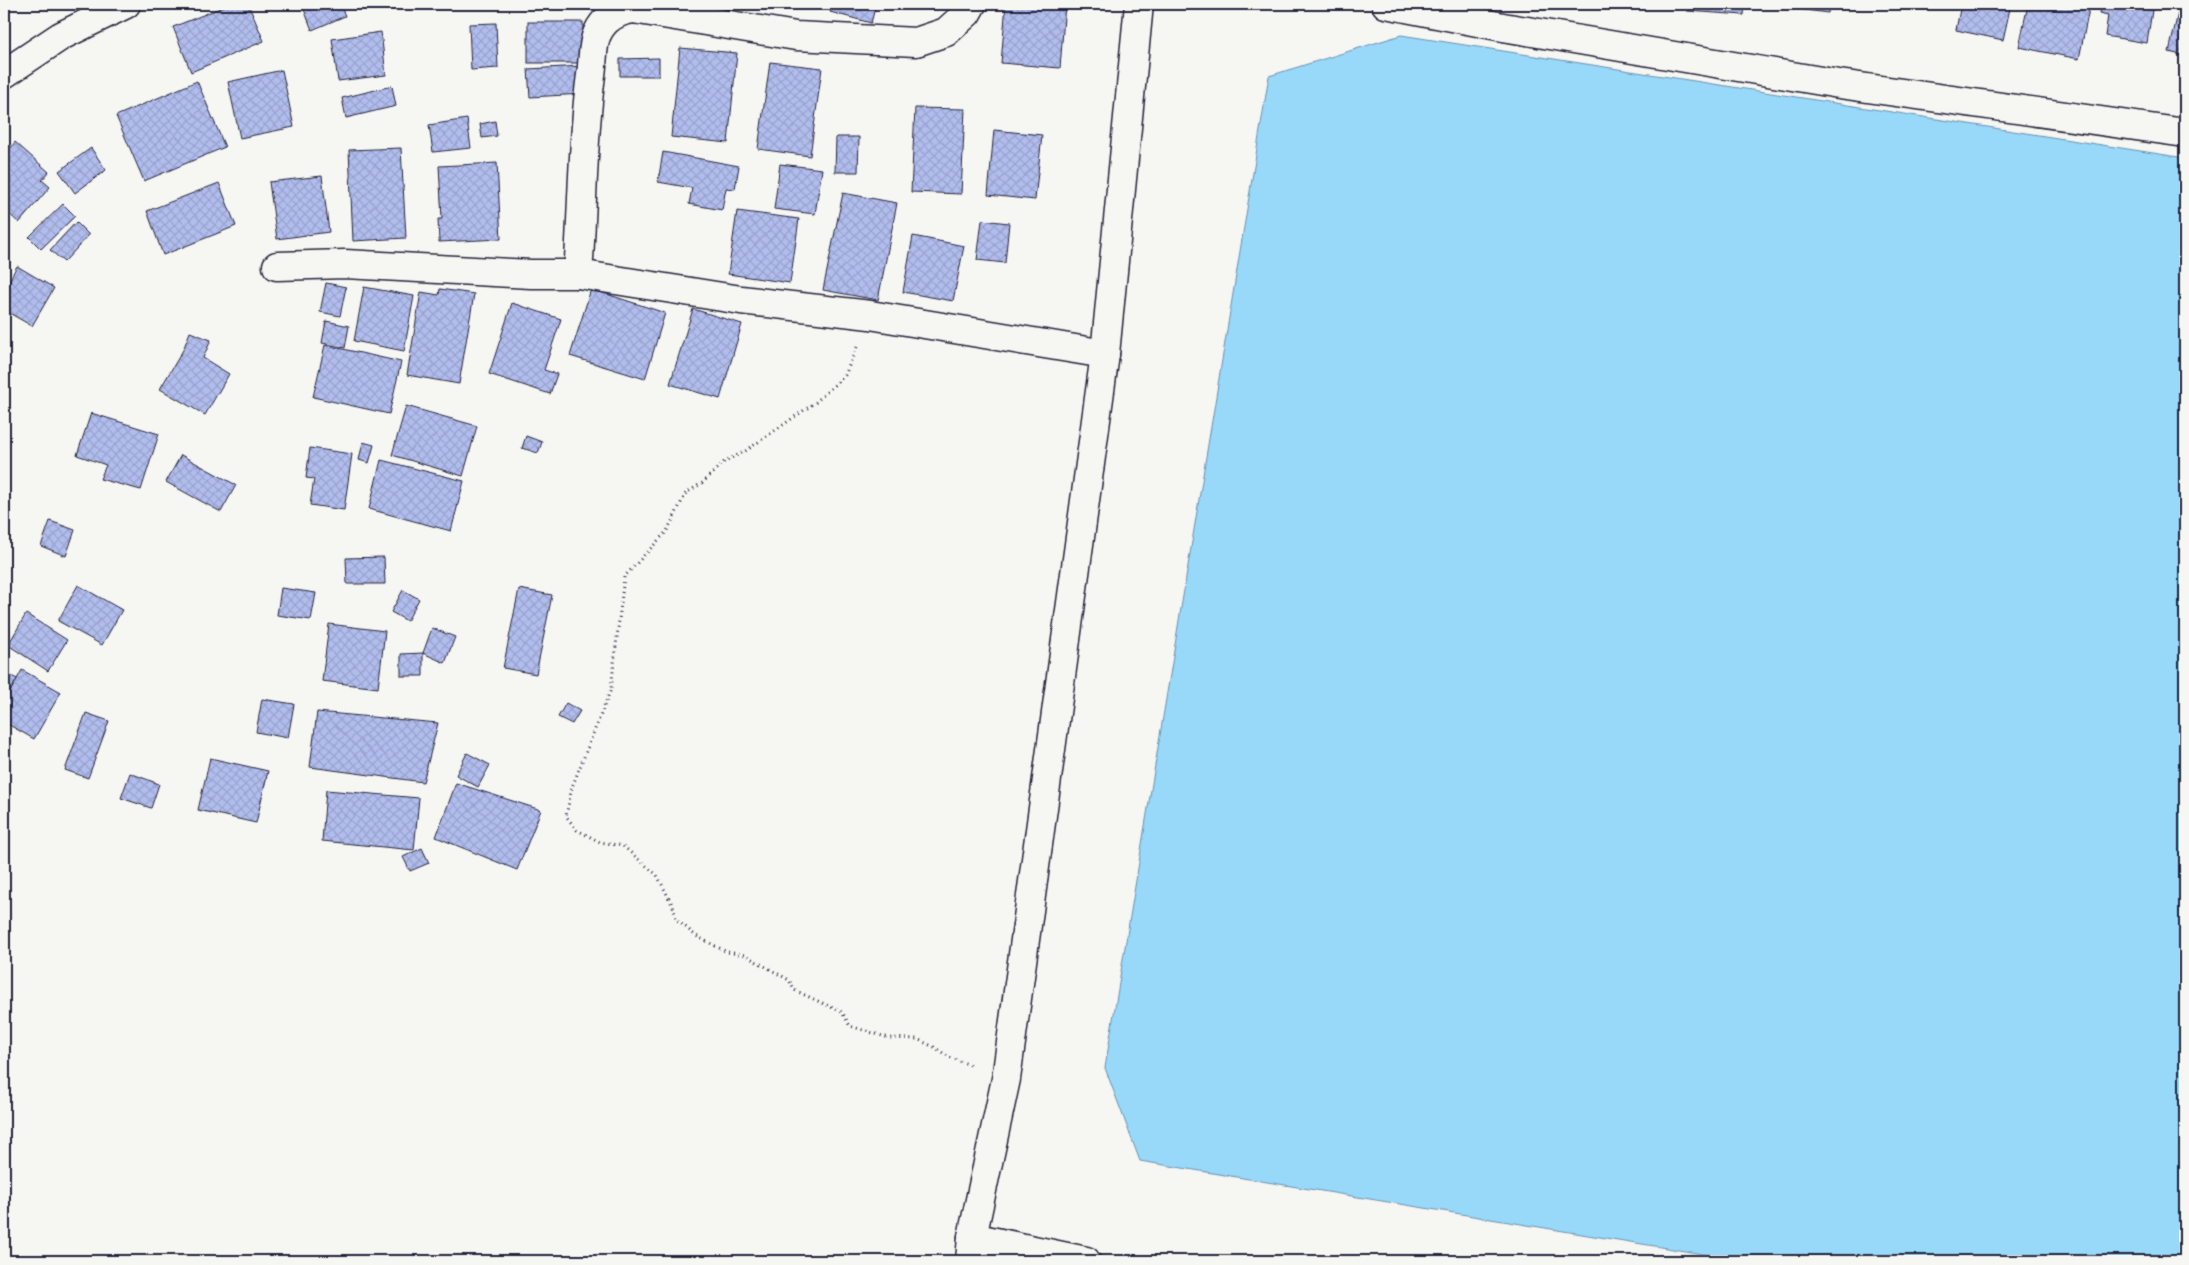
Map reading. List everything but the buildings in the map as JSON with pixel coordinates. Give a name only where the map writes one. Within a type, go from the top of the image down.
[{"type":"street","points":[[4,74],[61,36],[126,4]]},
{"type":"street","points":[[578,274],[582,221],[585,122],[597,34],[607,18],[620,10],[633,9],[796,36],[916,42],[946,32],[966,13],[972,4]]},
{"type":"street","points":[[1086,1261],[971,1249],[1006,1079],[1105,354],[1139,4]]},
{"type":"street","points":[[1386,4],[1513,28],[1839,84],[2185,133]]},
{"type":"street","points":[[277,266],[345,264],[531,274],[578,274],[741,300],[870,315],[1105,354]]},
{"type":"path","points":[[870,315],[845,375],[816,402],[744,452],[725,461],[702,483],[686,493],[667,531],[624,577],[611,689],[572,787],[566,816],[577,830],[600,842],[623,846],[657,875],[673,906],[676,918],[696,936],[727,952],[745,955],[781,975],[789,980],[794,990],[842,1012],[850,1026],[889,1038],[917,1039],[934,1046],[949,1057],[1006,1079]]},
{"type":"water","points":[[1401,35],[2185,158],[2185,1261],[1745,1261],[1140,1161],[1105,1068],[1269,76]]}]
